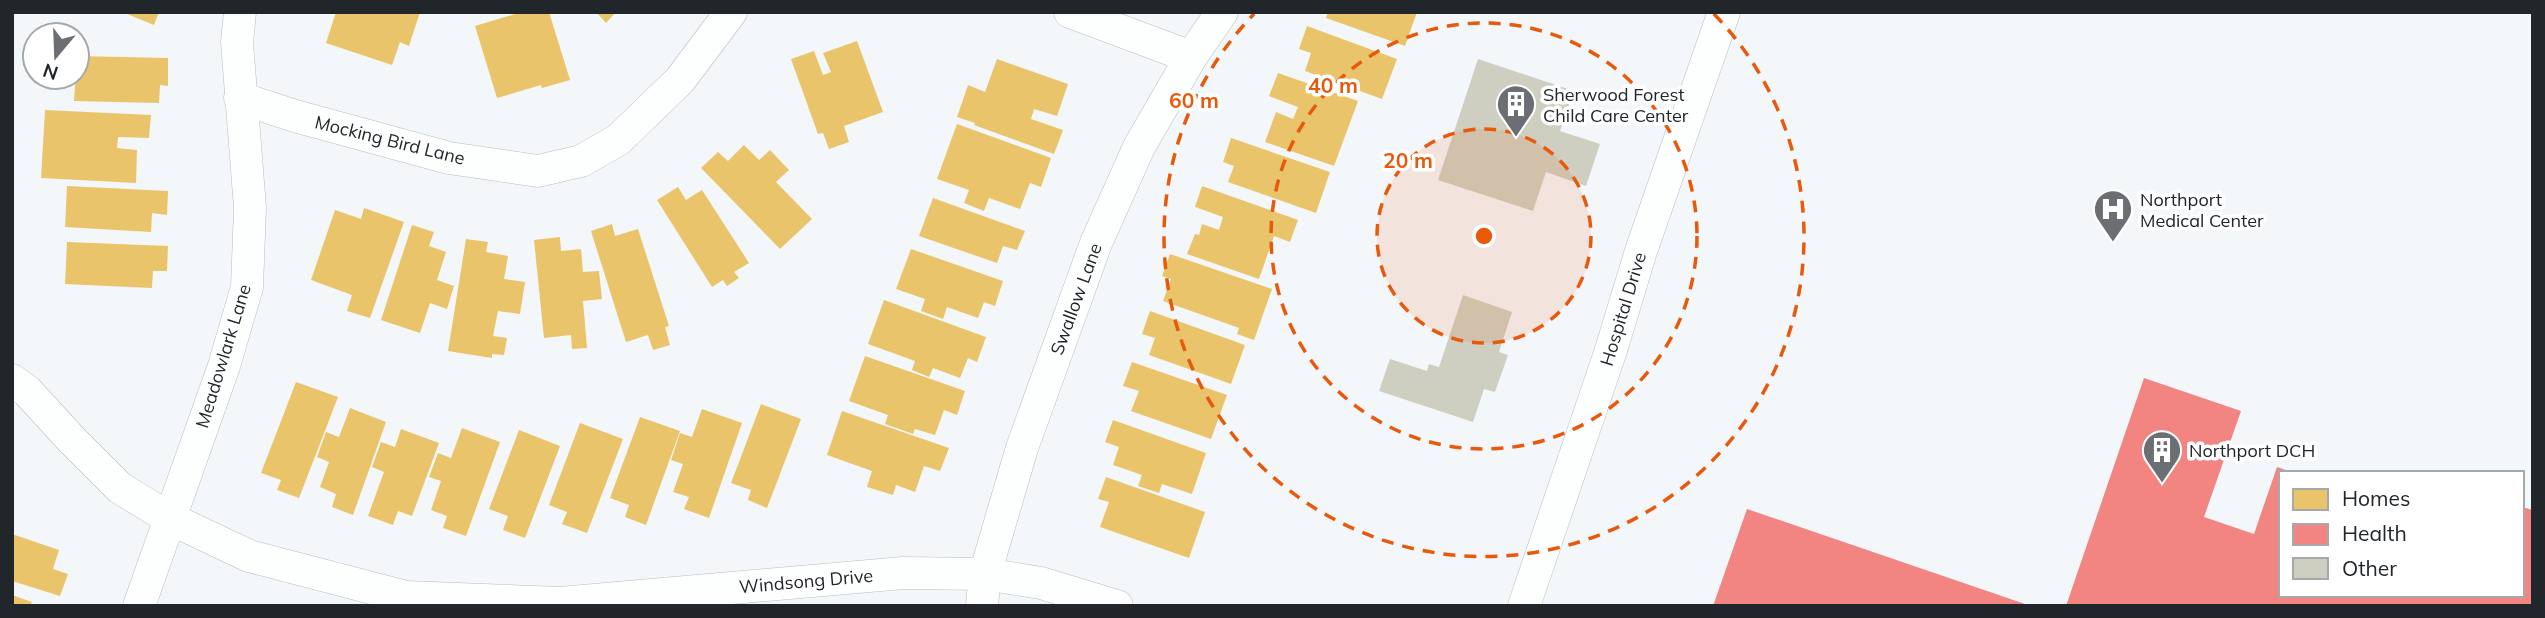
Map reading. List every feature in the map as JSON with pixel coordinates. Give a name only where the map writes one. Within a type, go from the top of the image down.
[{"type":"street","name":"Meadowlark Lane","points":[[139,606],[224,366],[247,287],[250,208],[237,43],[240,12]]},
{"type":"street","name":"Mocking Bird Lane","points":[[240,98],[295,116],[449,158],[538,171],[581,161],[618,140],[680,80],[731,12]]},
{"type":"street","points":[[1070,12],[1191,57]]},
{"type":"street","name":"Swallow Lane","points":[[982,606],[985,574],[1022,448],[1096,243],[1139,147],[1191,57],[1222,12]]},
{"type":"street","name":"Hospital Drive","points":[[1524,606],[1611,350],[1641,251],[1724,12]]},
{"type":"street","name":"Windsong Drive","points":[[12,380],[27,391],[120,488],[171,519],[249,556],[406,597],[560,604],[903,573],[985,574],[1041,583],[1117,606]]},
{"type":"building: Homes","points":[[122,12],[159,12],[154,25]]},
{"type":"building: Homes","points":[[336,12],[420,12],[409,46],[400,42],[392,65],[326,43]]},
{"type":"building: Homes","points":[[522,12],[549,12],[570,80],[497,98],[475,26]]},
{"type":"building: Homes","points":[[596,12],[616,12],[606,23]]},
{"type":"building: Homes","points":[[1328,12],[1417,12],[1405,46],[1326,18]]},
{"type":"building: Homes","points":[[1307,26],[1397,59],[1382,99],[1305,71],[1311,53],[1299,49]]},
{"type":"building: Homes","points":[[857,41],[883,112],[844,126],[849,142],[829,149],[823,133],[818,134],[791,59],[814,51],[823,75],[831,72],[823,53]]},
{"type":"building: Homes","points":[[91,56],[168,58],[168,86],[160,85],[159,103],[74,101],[75,91],[91,91]]},
{"type":"building: Homes","points":[[997,59],[1068,84],[1057,116],[1034,109],[1031,119],[1063,130],[1054,154],[957,117],[968,85],[985,92]]},
{"type":"building: Homes","points":[[1278,73],[1358,101],[1334,166],[1265,142],[1276,112],[1293,119],[1298,107],[1269,96]]},
{"type":"building: Homes","points":[[45,110],[151,115],[149,138],[118,137],[117,148],[137,150],[136,183],[41,178]]},
{"type":"building: Homes","points":[[957,124],[1051,158],[1041,187],[1030,183],[1020,209],[989,198],[984,211],[964,203],[969,190],[937,179]]},
{"type":"building: Homes","points":[[1231,138],[1330,172],[1316,213],[1228,182],[1234,166],[1223,162]]},
{"type":"building: Homes","points":[[744,145],[759,160],[770,150],[789,170],[776,182],[812,219],[780,249],[701,168],[718,152],[728,161]]},
{"type":"building: Homes","points":[[67,186],[168,191],[167,215],[152,213],[151,232],[65,227]]},
{"type":"building: Homes","points":[[1202,186],[1298,220],[1290,242],[1274,236],[1259,279],[1187,254],[1195,234],[1199,235],[1202,224],[1219,230],[1223,217],[1195,207]]},
{"type":"building: Homes","points":[[678,187],[686,200],[702,190],[749,263],[734,272],[739,278],[727,286],[723,280],[712,287],[657,200]]},
{"type":"building: Homes","points":[[933,198],[1025,231],[1017,250],[1003,246],[997,263],[919,236]]},
{"type":"building: Homes","points":[[364,208],[404,222],[370,318],[347,311],[352,295],[311,280],[335,210],[361,219]]},
{"type":"building: Homes","points":[[612,224],[615,236],[638,229],[669,326],[665,327],[670,345],[653,350],[648,335],[626,342],[591,231]]},
{"type":"building: Homes","points":[[412,225],[434,232],[429,246],[446,252],[437,280],[454,286],[447,309],[430,303],[420,333],[381,320]]},
{"type":"building: Homes","points":[[560,237],[561,251],[581,249],[583,272],[599,271],[602,299],[583,301],[587,348],[572,349],[571,335],[544,338],[534,240]]},
{"type":"building: Homes","points":[[466,239],[488,242],[486,252],[508,256],[504,279],[525,282],[520,314],[498,311],[493,336],[507,338],[504,355],[492,354],[492,358],[448,351]]},
{"type":"building: Homes","points":[[67,242],[168,246],[167,271],[153,271],[152,288],[65,284]]},
{"type":"building: Homes","points":[[911,249],[1003,281],[995,306],[984,302],[978,318],[947,307],[943,319],[921,311],[925,299],[896,289]]},
{"type":"building: Homes","points":[[1170,254],[1272,289],[1254,340],[1237,334],[1239,328],[1163,301],[1171,279],[1162,276]]},
{"type":"building: Homes","points":[[884,300],[986,337],[977,362],[968,358],[960,378],[933,368],[929,377],[912,370],[915,361],[868,344]]},
{"type":"building: Homes","points":[[1150,311],[1245,345],[1231,384],[1149,355],[1155,338],[1142,334]]},
{"type":"building: Homes","points":[[865,356],[965,391],[957,415],[944,410],[935,435],[915,429],[913,434],[885,424],[888,415],[849,401]]},
{"type":"building: Homes","points":[[1132,362],[1227,395],[1211,439],[1131,411],[1139,391],[1123,386]]},
{"type":"building: Homes","points":[[296,382],[338,397],[299,498],[277,490],[281,480],[261,473]]},
{"type":"building: Homes","points":[[761,404],[801,419],[767,508],[748,500],[751,490],[731,483]]},
{"type":"building: Homes","points":[[350,408],[386,422],[353,515],[332,507],[336,494],[320,487],[329,462],[317,457],[326,432],[339,437]]},
{"type":"building: Homes","points":[[702,409],[742,423],[709,518],[684,509],[689,497],[673,492],[683,464],[671,460],[680,433],[692,437]]},
{"type":"building: Homes","points":[[842,411],[949,448],[940,471],[924,466],[915,492],[896,485],[893,495],[867,487],[872,471],[827,455]]},
{"type":"building: Homes","points":[[640,417],[680,431],[646,525],[625,517],[629,505],[610,498]]},
{"type":"building: Homes","points":[[1113,420],[1206,453],[1192,494],[1162,484],[1159,493],[1138,486],[1142,475],[1113,465],[1119,447],[1105,442]]},
{"type":"building: Homes","points":[[580,423],[623,439],[587,533],[562,524],[567,512],[549,505]]},
{"type":"building: Homes","points":[[462,428],[500,442],[466,536],[443,528],[447,516],[431,510],[441,481],[429,477],[438,453],[451,458]]},
{"type":"building: Homes","points":[[401,429],[439,443],[412,516],[398,511],[393,525],[368,516],[384,472],[372,467],[381,442],[395,447]]},
{"type":"building: Homes","points":[[519,430],[560,446],[525,538],[503,530],[508,516],[489,509]]},
{"type":"building: Homes","points":[[1106,477],[1205,512],[1189,558],[1100,527],[1109,502],[1098,499]]},
{"type":"building: Homes","points":[[12,534],[59,550],[53,569],[68,574],[60,596],[12,581]]},
{"type":"building: Homes","points":[[12,595],[32,602],[30,606],[12,606]]},
{"type":"building: Health","name":"Northport DCH","points":[[2144,378],[2241,411],[2204,517],[2254,534],[2277,467],[2289,471],[2279,471],[2279,597],[2524,597],[2524,508],[2533,510],[2533,606],[2066,606]]},
{"type":"building: Health","points":[[1747,509],[2028,605],[2028,606],[1713,606]]},
{"type":"building: Other","name":"Sherwood Forest Child Care Center","points":[[1478,59],[1574,91],[1560,131],[1600,144],[1586,186],[1546,172],[1533,211],[1438,180]]},
{"type":"building: Other","points":[[1463,295],[1512,312],[1499,352],[1508,355],[1495,392],[1484,389],[1473,422],[1379,391],[1390,359],[1427,371],[1429,364],[1439,367]]},
{"type":"place","name":"Sherwood Forest Child Care Center","points":[[1516,138]]},
{"type":"place","name":"Northport Medical Center","points":[[2113,243]]},
{"type":"place","name":"Northport DCH","points":[[2162,484]]}]
